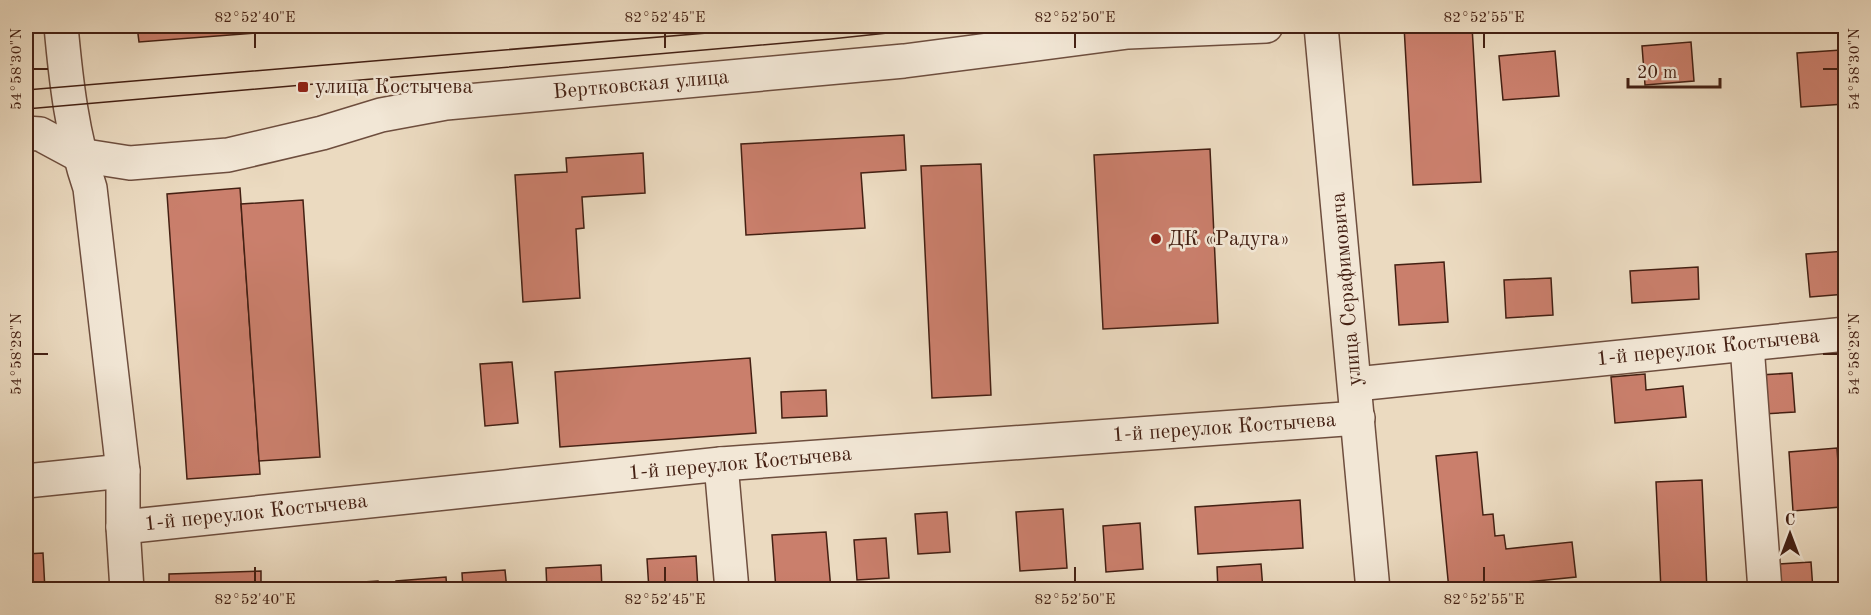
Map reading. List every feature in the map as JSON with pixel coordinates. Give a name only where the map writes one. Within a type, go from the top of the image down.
[{"type":"street","points":[[61,26],[66,86],[79,154],[90,188],[123,471],[123,527],[127,590]]},
{"type":"street","name":"Вертковская улица","points":[[26,132],[40,134],[79,154],[130,163],[228,154],[322,132],[381,115],[446,103],[904,61],[1128,32],[1266,26]]},
{"type":"street","name":"улица Серафимовича","points":[[1321,26],[1356,384],[1373,590]]},
{"type":"street","name":"1-й переулок Костычева","points":[[1356,384],[1845,334]]},
{"type":"street","points":[[1747,345],[1765,590]]},
{"type":"street","name":"1-й переулок Костычева","points":[[123,527],[721,464],[1358,418]]},
{"type":"street","points":[[721,464],[732,590]]},
{"type":"street","points":[[26,481],[123,471]]},
{"type":"building","points":[[137,26],[348,26],[139,42]]},
{"type":"building","points":[[1404,26],[1472,26],[1481,182],[1413,185]]},
{"type":"building","points":[[1691,42],[1694,81],[1645,85],[1642,46]]},
{"type":"building","points":[[1841,50],[1845,104],[1801,107],[1797,53]]},
{"type":"building","points":[[1555,51],[1559,96],[1503,100],[1499,56]]},
{"type":"building","points":[[904,135],[906,170],[861,173],[865,228],[746,235],[741,144]]},
{"type":"building","name":"ДК «Радуга»","points":[[1210,149],[1218,323],[1103,329],[1094,155]]},
{"type":"building","points":[[643,153],[645,193],[582,197],[584,228],[576,229],[580,298],[523,302],[515,175],[567,172],[566,158]]},
{"type":"building","points":[[981,164],[991,395],[932,398],[921,166]]},
{"type":"building","points":[[240,188],[260,474],[187,479],[167,194]]},
{"type":"building","points":[[303,200],[320,457],[259,461],[241,204]]},
{"type":"building","points":[[1846,251],[1846,294],[1810,297],[1806,254]]},
{"type":"building","points":[[1444,262],[1448,322],[1399,325],[1395,265]]},
{"type":"building","points":[[1698,267],[1699,299],[1632,303],[1630,271]]},
{"type":"building","points":[[1551,278],[1553,315],[1506,318],[1504,280]]},
{"type":"building","points":[[750,358],[756,433],[560,447],[555,372]]},
{"type":"building","points":[[512,362],[518,423],[485,426],[480,364]]},
{"type":"building","points":[[26,369],[28,369],[30,422],[26,422]]},
{"type":"building","points":[[1792,373],[1795,412],[1763,414],[1760,375]]},
{"type":"building","points":[[1645,374],[1646,390],[1683,386],[1686,417],[1615,423],[1611,377]]},
{"type":"building","points":[[826,390],[827,416],[782,418],[781,392]]},
{"type":"building","points":[[1837,448],[1841,507],[1793,511],[1789,452]]},
{"type":"building","points":[[1477,452],[1483,515],[1493,514],[1495,536],[1504,535],[1506,549],[1572,542],[1576,577],[1449,590],[1436,456]]},
{"type":"building","points":[[1702,480],[1707,590],[1661,590],[1656,482]]},
{"type":"building","points":[[1300,500],[1303,548],[1198,554],[1195,507]]},
{"type":"building","points":[[1063,509],[1067,568],[1020,571],[1016,512]]},
{"type":"building","points":[[947,512],[950,552],[918,554],[915,514]]},
{"type":"building","points":[[1140,523],[1143,569],[1106,572],[1103,526]]},
{"type":"building","points":[[826,532],[831,590],[776,590],[772,535]]},
{"type":"building","points":[[886,538],[889,578],[857,580],[854,540]]},
{"type":"building","points":[[43,553],[45,590],[26,590],[26,554]]},
{"type":"building","points":[[696,556],[698,590],[649,590],[647,559]]},
{"type":"building","points":[[1811,562],[1813,590],[1781,590],[1779,564]]},
{"type":"building","points":[[1261,564],[1263,590],[1218,590],[1217,567]]},
{"type":"building","points":[[601,565],[602,590],[547,590],[546,568]]},
{"type":"building","points":[[505,570],[507,590],[463,590],[462,573]]},
{"type":"building","points":[[261,571],[261,590],[169,590],[169,574]]},
{"type":"building","points":[[446,577],[447,590],[396,590],[396,581]]},
{"type":"building","points":[[378,581],[379,590],[347,590],[347,583]]},
{"type":"tram line","points":[[26,90],[790,26]]},
{"type":"tram line","points":[[26,109],[831,39],[897,32],[918,26]]},
{"type":"place","name":"улица Костычева","points":[[303,87]]},
{"type":"place","name":"ДК «Радуга»","points":[[1156,239]]}]
